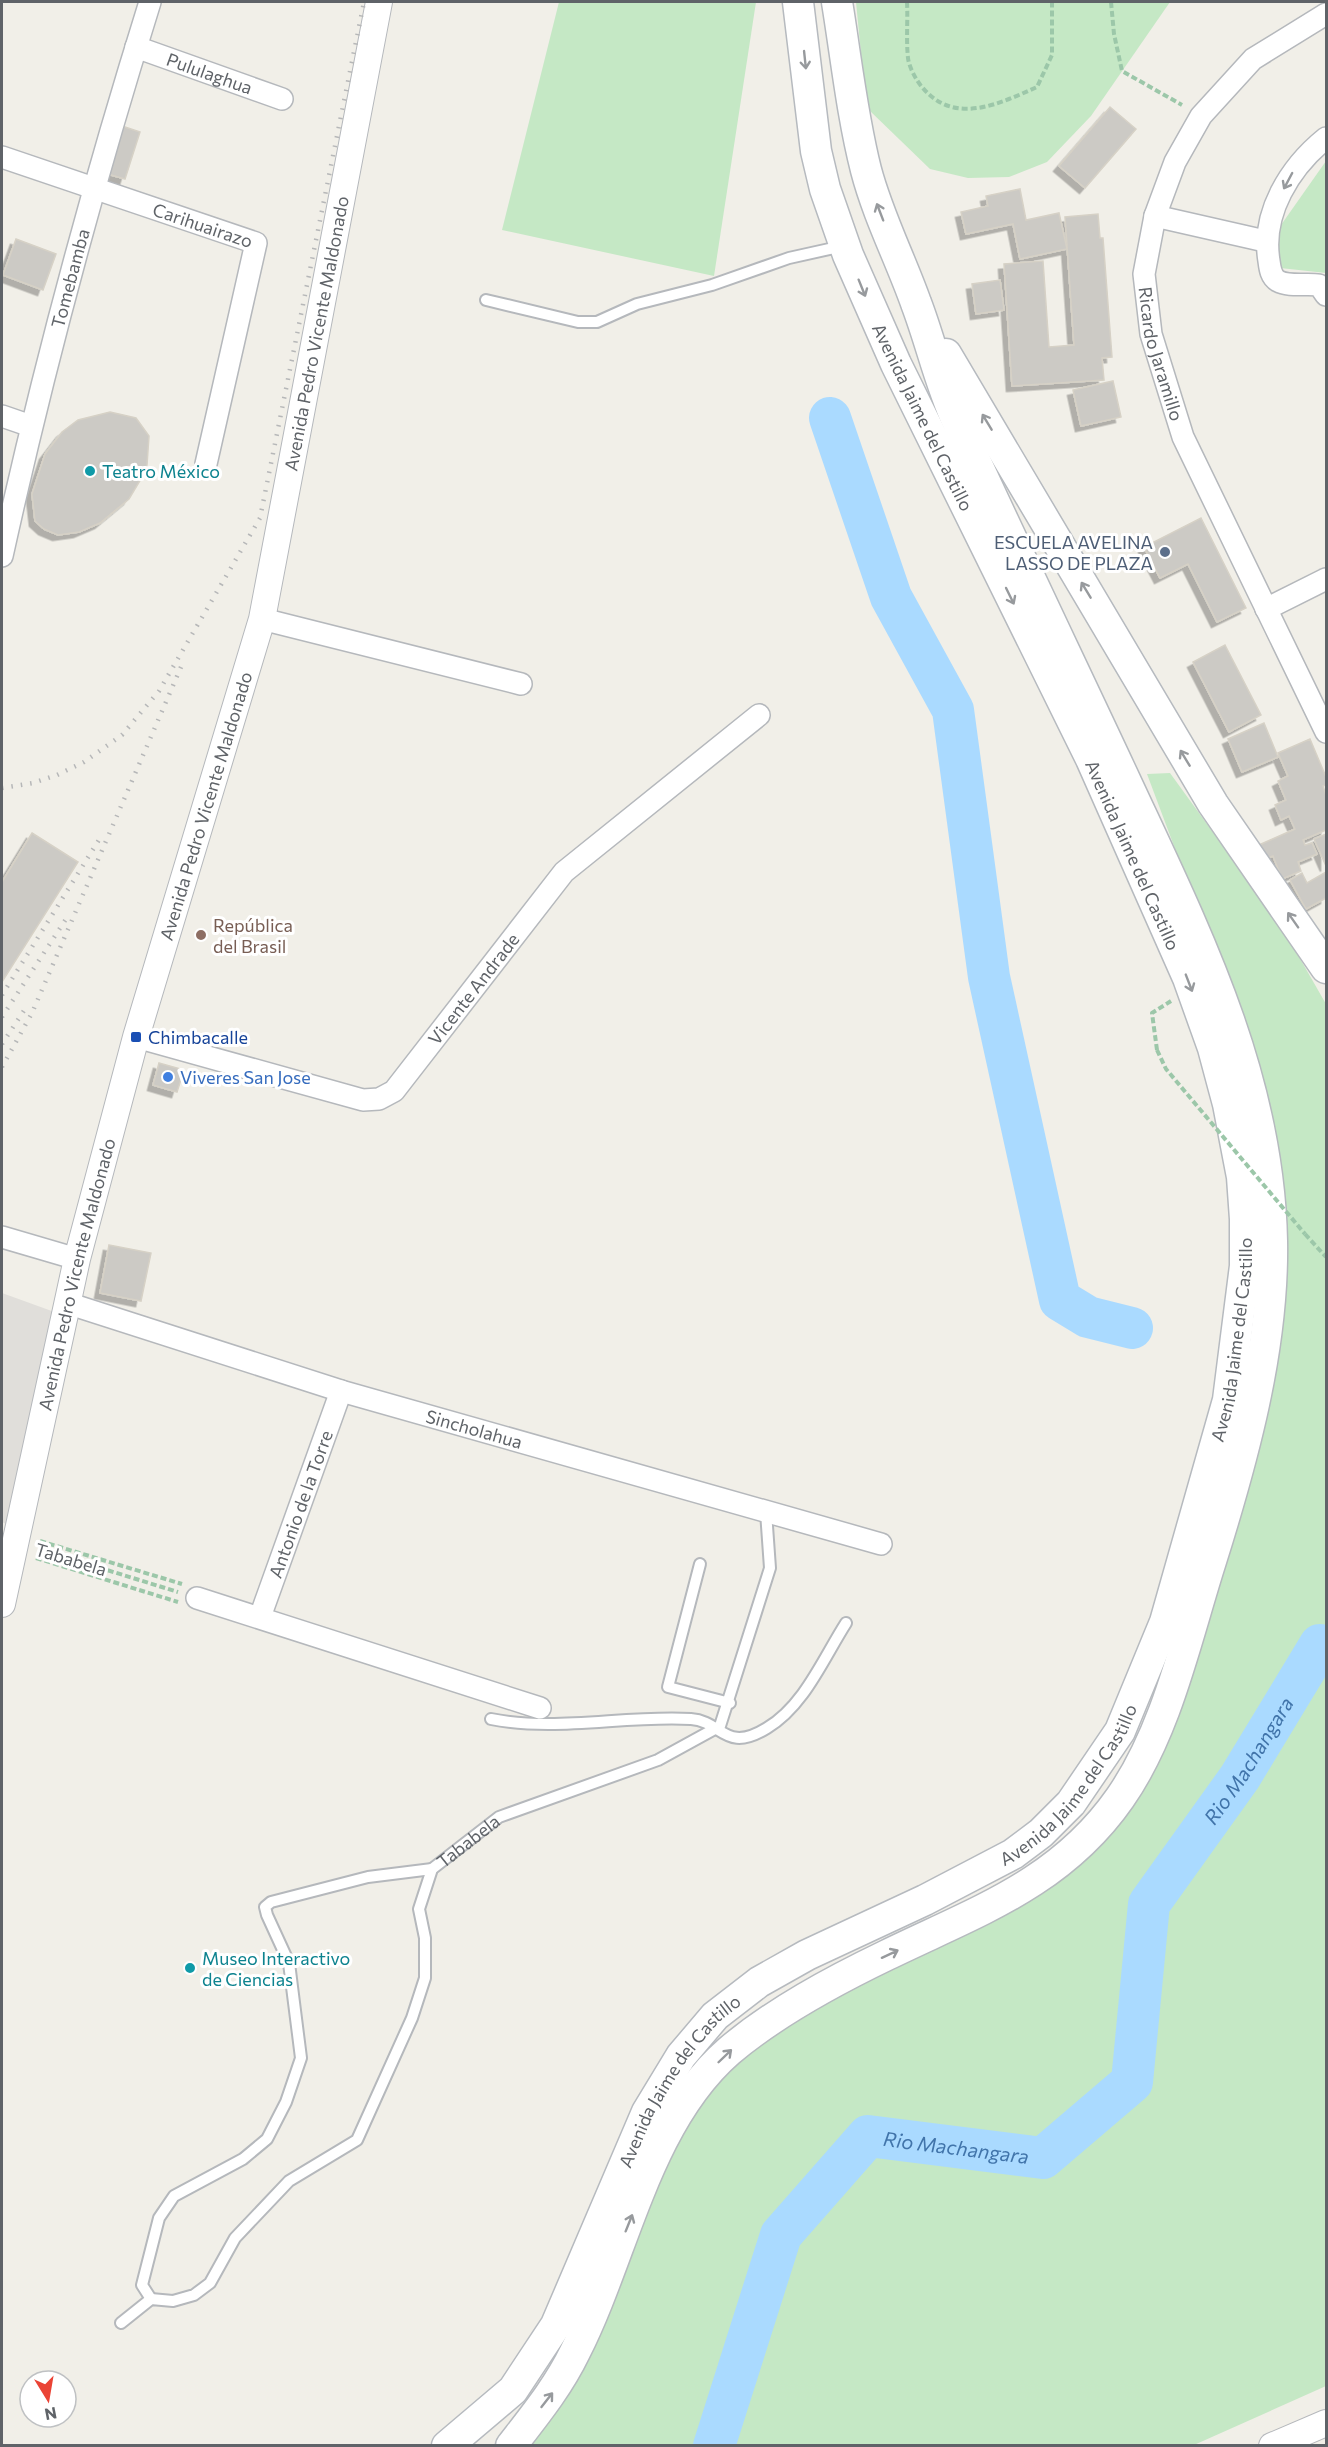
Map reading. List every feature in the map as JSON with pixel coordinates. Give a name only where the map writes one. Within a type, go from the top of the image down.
[{"type":"main road","name":"Avenida Jaime del Castillo","points":[[447,2445],[513,2390],[556,2325],[647,2112],[681,2056],[715,2016],[759,1982],[807,1955],[925,1900],[1013,1854],[1041,1833],[1071,1803],[1120,1731],[1165,1622],[1228,1400],[1245,1266],[1245,1220],[1242,1177],[1228,1104],[1213,1048],[1188,978],[1091,759],[896,364],[845,245],[825,189],[816,152],[798,2]]},
{"type":"main road","name":"Avenida Jaime del Castillo","points":[[511,2445],[557,2387],[579,2346],[662,2142],[696,2085],[728,2052],[771,2021],[839,1980],[887,1955],[985,1911],[1035,1881],[1073,1850],[1109,1813],[1124,1792],[1150,1748],[1215,1548],[1260,1380],[1271,1310],[1272,1237],[1268,1177],[1244,1059],[1223,996],[1183,903],[953,413],[917,305],[878,208],[865,168],[837,2]]},
{"type":"main road","points":[[917,305],[1213,804],[1326,968]]},
{"type":"street","name":"Tomebamba","points":[[2,556],[31,426],[95,189],[150,2]]},
{"type":"street","name":"Avenida Pedro Vicente Maldonado","points":[[2,1604],[29,1546],[77,1259],[136,1037],[262,619],[379,2]]},
{"type":"street","name":"Ricardo Jaramillo","points":[[1326,14],[1253,59],[1201,116],[1175,162],[1155,216],[1144,274],[1151,334],[1183,437],[1326,732]]},
{"type":"street","name":"Pululaghua","points":[[136,47],[282,99]]},
{"type":"street","points":[[1323,290],[1276,281],[1271,273],[1265,241],[1276,201],[1294,169],[1326,138]]},
{"type":"street","name":"Carihuairazo","points":[[2,157],[256,243],[206,464]]},
{"type":"street","points":[[1155,216],[1265,241]]},
{"type":"street","points":[[2,416],[31,426]]},
{"type":"street","points":[[1266,609],[1326,579]]},
{"type":"street","points":[[262,619],[521,684]]},
{"type":"street","name":"Vicente Andrade","points":[[136,1037],[363,1100],[379,1099],[394,1091],[564,872],[759,715]]},
{"type":"street","points":[[2,1237],[77,1259]]},
{"type":"street","name":"Sincholahua","points":[[70,1304],[341,1391],[881,1544]]},
{"type":"street","name":"Antonio de la Torre","points":[[260,1617],[341,1391]]},
{"type":"street","points":[[190,1596],[540,1708]]},
{"type":"street","points":[[1272,2445],[1326,2422]]},
{"type":"lane","points":[[486,300],[578,322],[597,322],[637,304],[712,285],[789,258],[845,245]]},
{"type":"lane","points":[[716,1731],[730,1703],[770,1568],[766,1512]]},
{"type":"lane","points":[[700,1564],[668,1687],[730,1703]]},
{"type":"lane","points":[[491,1719],[544,1726],[695,1719],[716,1731],[740,1738],[765,1729],[789,1713],[846,1623]]},
{"type":"lane","name":"Tababela","points":[[151,2299],[174,2301],[194,2295],[210,2283],[235,2238],[289,2181],[357,2140],[412,2018],[425,1978],[425,1938],[419,1909],[432,1869],[499,1817],[658,1760],[716,1731]]},
{"type":"lane","points":[[121,2324],[151,2299],[142,2285],[159,2218],[174,2196],[243,2159],[267,2139],[286,2102],[302,2058],[289,1963],[267,1916],[266,1907],[271,1902],[368,1877],[432,1869]]},
{"type":"path","points":[[908,2],[908,60],[918,82],[933,100],[958,108],[992,107],[1037,87],[1052,55],[1052,2]]},
{"type":"path","points":[[1111,2],[1114,34],[1122,72],[1201,116]]},
{"type":"path","points":[[1180,995],[1152,1013],[1157,1050],[1166,1070],[1326,1257]]},
{"type":"path","points":[[29,1546],[190,1596]]},
{"type":"path","points":[[29,1546],[190,1596]]},
{"type":"path","name":"Tababela","points":[[29,1546],[190,1596]]},
{"type":"shaded area","points":[[2,1293],[60,1314],[10,1526],[2,1522]]},
{"type":"green space","points":[[559,2],[756,2],[714,276],[502,230]]},
{"type":"green space","points":[[856,2],[1170,2],[1091,116],[1047,162],[1009,177],[968,178],[930,169],[870,111],[863,74]]},
{"type":"green space","points":[[1326,161],[1326,273],[1271,267],[1281,225]]},
{"type":"green space","points":[[1170,773],[1283,929],[1326,1004],[1326,2386],[1194,2445],[517,2446],[665,2145],[731,2056],[870,1974],[1041,1892],[1175,1712],[1255,1062],[1147,774]]},
{"type":"building","points":[[1110,107],[1136,129],[1085,188],[1059,166]]},
{"type":"building","points":[[119,125],[140,132],[125,179],[104,173]]},
{"type":"building","points":[[1020,189],[1026,220],[1059,213],[1067,249],[1020,259],[1013,224],[966,234],[961,212],[988,206],[986,196]]},
{"type":"building","points":[[1098,214],[1100,238],[1103,238],[1112,357],[1102,358],[1104,380],[1012,386],[1004,264],[1043,261],[1049,347],[1074,345],[1065,217]]},
{"type":"building","points":[[16,239],[56,254],[43,290],[3,275]]},
{"type":"building","points":[[1000,280],[1004,310],[976,314],[972,284]]},
{"type":"building","points":[[1113,381],[1121,417],[1081,426],[1073,390]]},
{"type":"building","points":[[110,412],[136,418],[149,436],[147,465],[141,479],[129,499],[100,523],[79,532],[58,535],[44,529],[35,521],[32,494],[45,454],[62,432],[78,420]]},
{"type":"building","points":[[1201,518],[1246,608],[1217,622],[1188,564],[1160,578],[1144,547]]},
{"type":"building","points":[[1225,645],[1261,715],[1229,732],[1193,662]]},
{"type":"building","points":[[1264,723],[1278,757],[1242,772],[1228,739]]},
{"type":"building","points":[[1310,739],[1326,777],[1326,785],[1323,786],[1326,795],[1326,830],[1303,840],[1305,845],[1312,843],[1317,854],[1298,862],[1301,871],[1282,879],[1273,856],[1265,859],[1259,845],[1295,829],[1289,816],[1281,820],[1275,805],[1286,800],[1278,781],[1288,776],[1278,753]]},
{"type":"building","points":[[32,833],[78,862],[2,982],[2,882]]},
{"type":"building","points":[[1326,834],[1326,866],[1314,839]]},
{"type":"building","points":[[1326,872],[1326,898],[1306,909],[1290,880],[1302,873],[1307,883]]},
{"type":"building","name":"Viveres San Jose","points":[[159,1063],[184,1070],[177,1092],[153,1085]]},
{"type":"building","points":[[109,1245],[151,1253],[141,1301],[100,1293]]},
{"type":"waterway","points":[[830,418],[891,597],[953,710],[989,977],[1060,1300],[1088,1317],[1132,1328]]},
{"type":"waterway","name":"Rio Machangara","points":[[714,2446],[781,2235],[868,2136],[1043,2158],[1132,2082],[1149,1904],[1240,1777],[1320,1645]]},
{"type":"railway","points":[[2,788],[33,783],[57,775],[84,762],[122,735],[159,691],[260,518],[364,2]]},
{"type":"railway","points":[[2,1067],[32,1013],[181,667]]},
{"type":"railway","points":[[2,995],[102,835]]},
{"type":"railway","points":[[2,1017],[68,916]]},
{"type":"railway","points":[[2,1044],[27,1006]]},
{"type":"place","name":"Teatro México","points":[[90,471]]},
{"type":"place","name":"ESCUELA AVELINA LASSO DE PLAZA","points":[[1165,552]]},
{"type":"place","name":"República del Brasil","points":[[201,935]]},
{"type":"place","name":"Chimbacalle","points":[[136,1037]]},
{"type":"place","name":"Viveres San Jose","points":[[168,1077]]},
{"type":"place","name":"Museo Interactivo de Ciencias","points":[[190,1968]]}]
